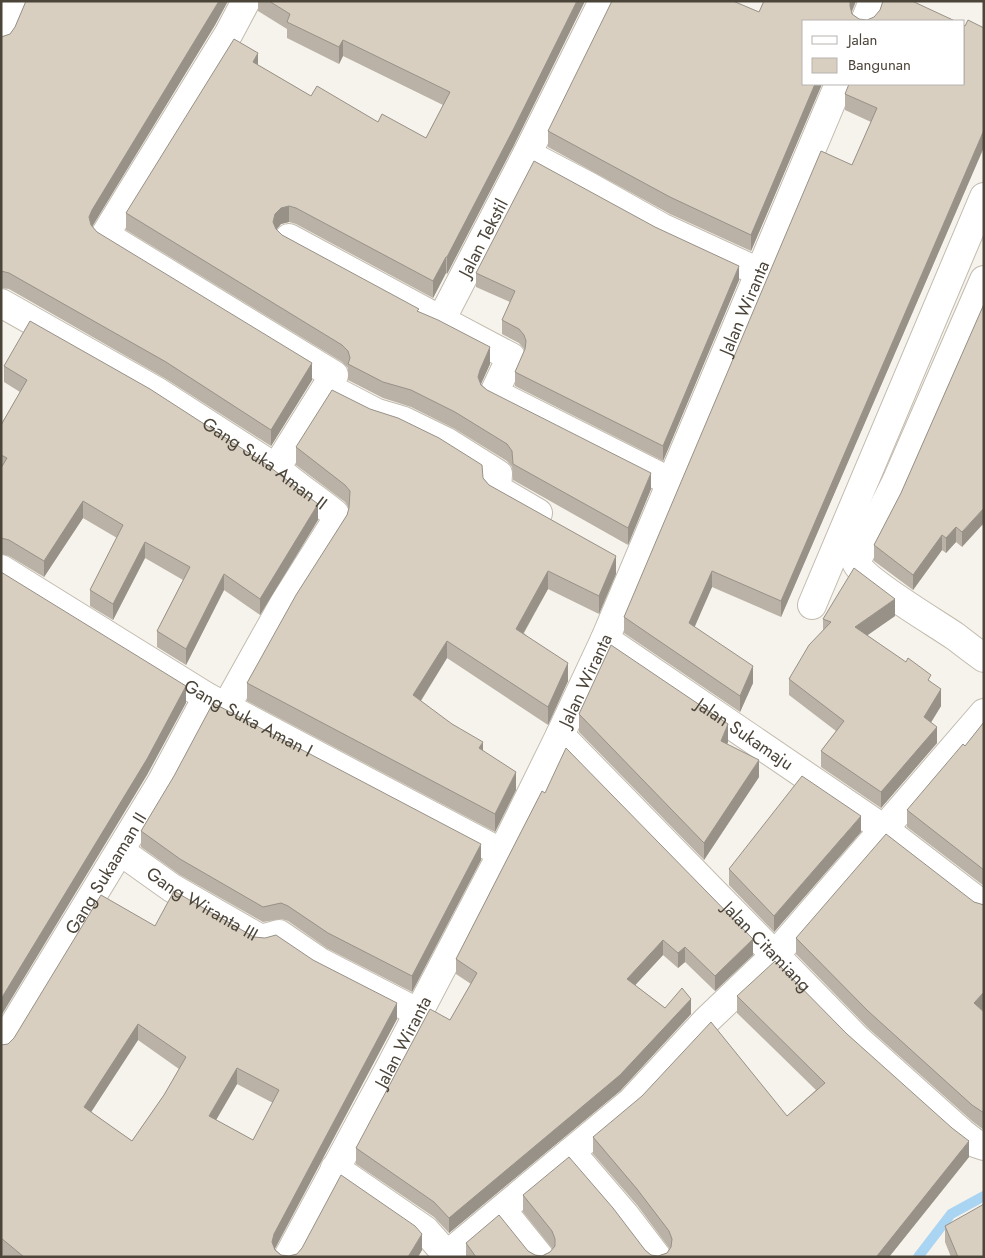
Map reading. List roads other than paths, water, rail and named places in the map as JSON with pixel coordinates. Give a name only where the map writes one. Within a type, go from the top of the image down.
[{"type":"street","points":[[1,38],[16,1]]},
{"type":"street","points":[[246,1],[229,33],[105,235],[334,375],[276,468]]},
{"type":"street","name":"Jalan Tekstil","points":[[441,320],[527,154],[603,1]]},
{"type":"street","points":[[865,20],[873,1]]},
{"type":"street","name":"Jalan Wiranta","points":[[288,1257],[502,853],[560,735],[636,567],[838,85]]},
{"type":"street","points":[[527,154],[663,228],[759,272]]},
{"type":"street","points":[[812,605],[984,197]]},
{"type":"street","points":[[289,238],[511,357],[494,393],[671,482]]},
{"type":"street","points":[[984,280],[896,482],[856,562],[870,578],[984,658]]},
{"type":"street","name":"Gang Suka Aman II","points":[[1,303],[158,392],[276,468],[292,483],[324,503],[335,514],[334,524],[283,605],[216,702]]},
{"type":"street","points":[[327,387],[378,413],[404,421],[447,442],[498,474],[497,489],[560,525]]},
{"type":"street","points":[[610,553],[636,567]]},
{"type":"street","name":"Gang Suka Aman I","points":[[1,569],[216,702],[502,853]]},
{"type":"street","name":"Jalan Sukamaju","points":[[605,639],[884,829],[984,906]]},
{"type":"street","name":"Gang Sukaaman II","points":[[1,1046],[161,783],[216,702]]},
{"type":"street","points":[[336,1168],[425,1230],[447,1255],[631,1102],[707,1020],[775,955],[984,713]]},
{"type":"street","name":"Jalan Citamiang","points":[[560,735],[857,1038],[962,1133],[975,1143],[984,1146]]},
{"type":"street","name":"Gang Wiranta III","points":[[120,851],[172,888],[261,938],[279,934],[320,962],[418,1014]]},
{"type":"street","points":[[571,1152],[625,1215],[657,1257]]},
{"type":"street","points":[[502,1210],[540,1257]]},
{"type":"waterway","points":[[918,1257],[951,1214],[984,1196]]}]
